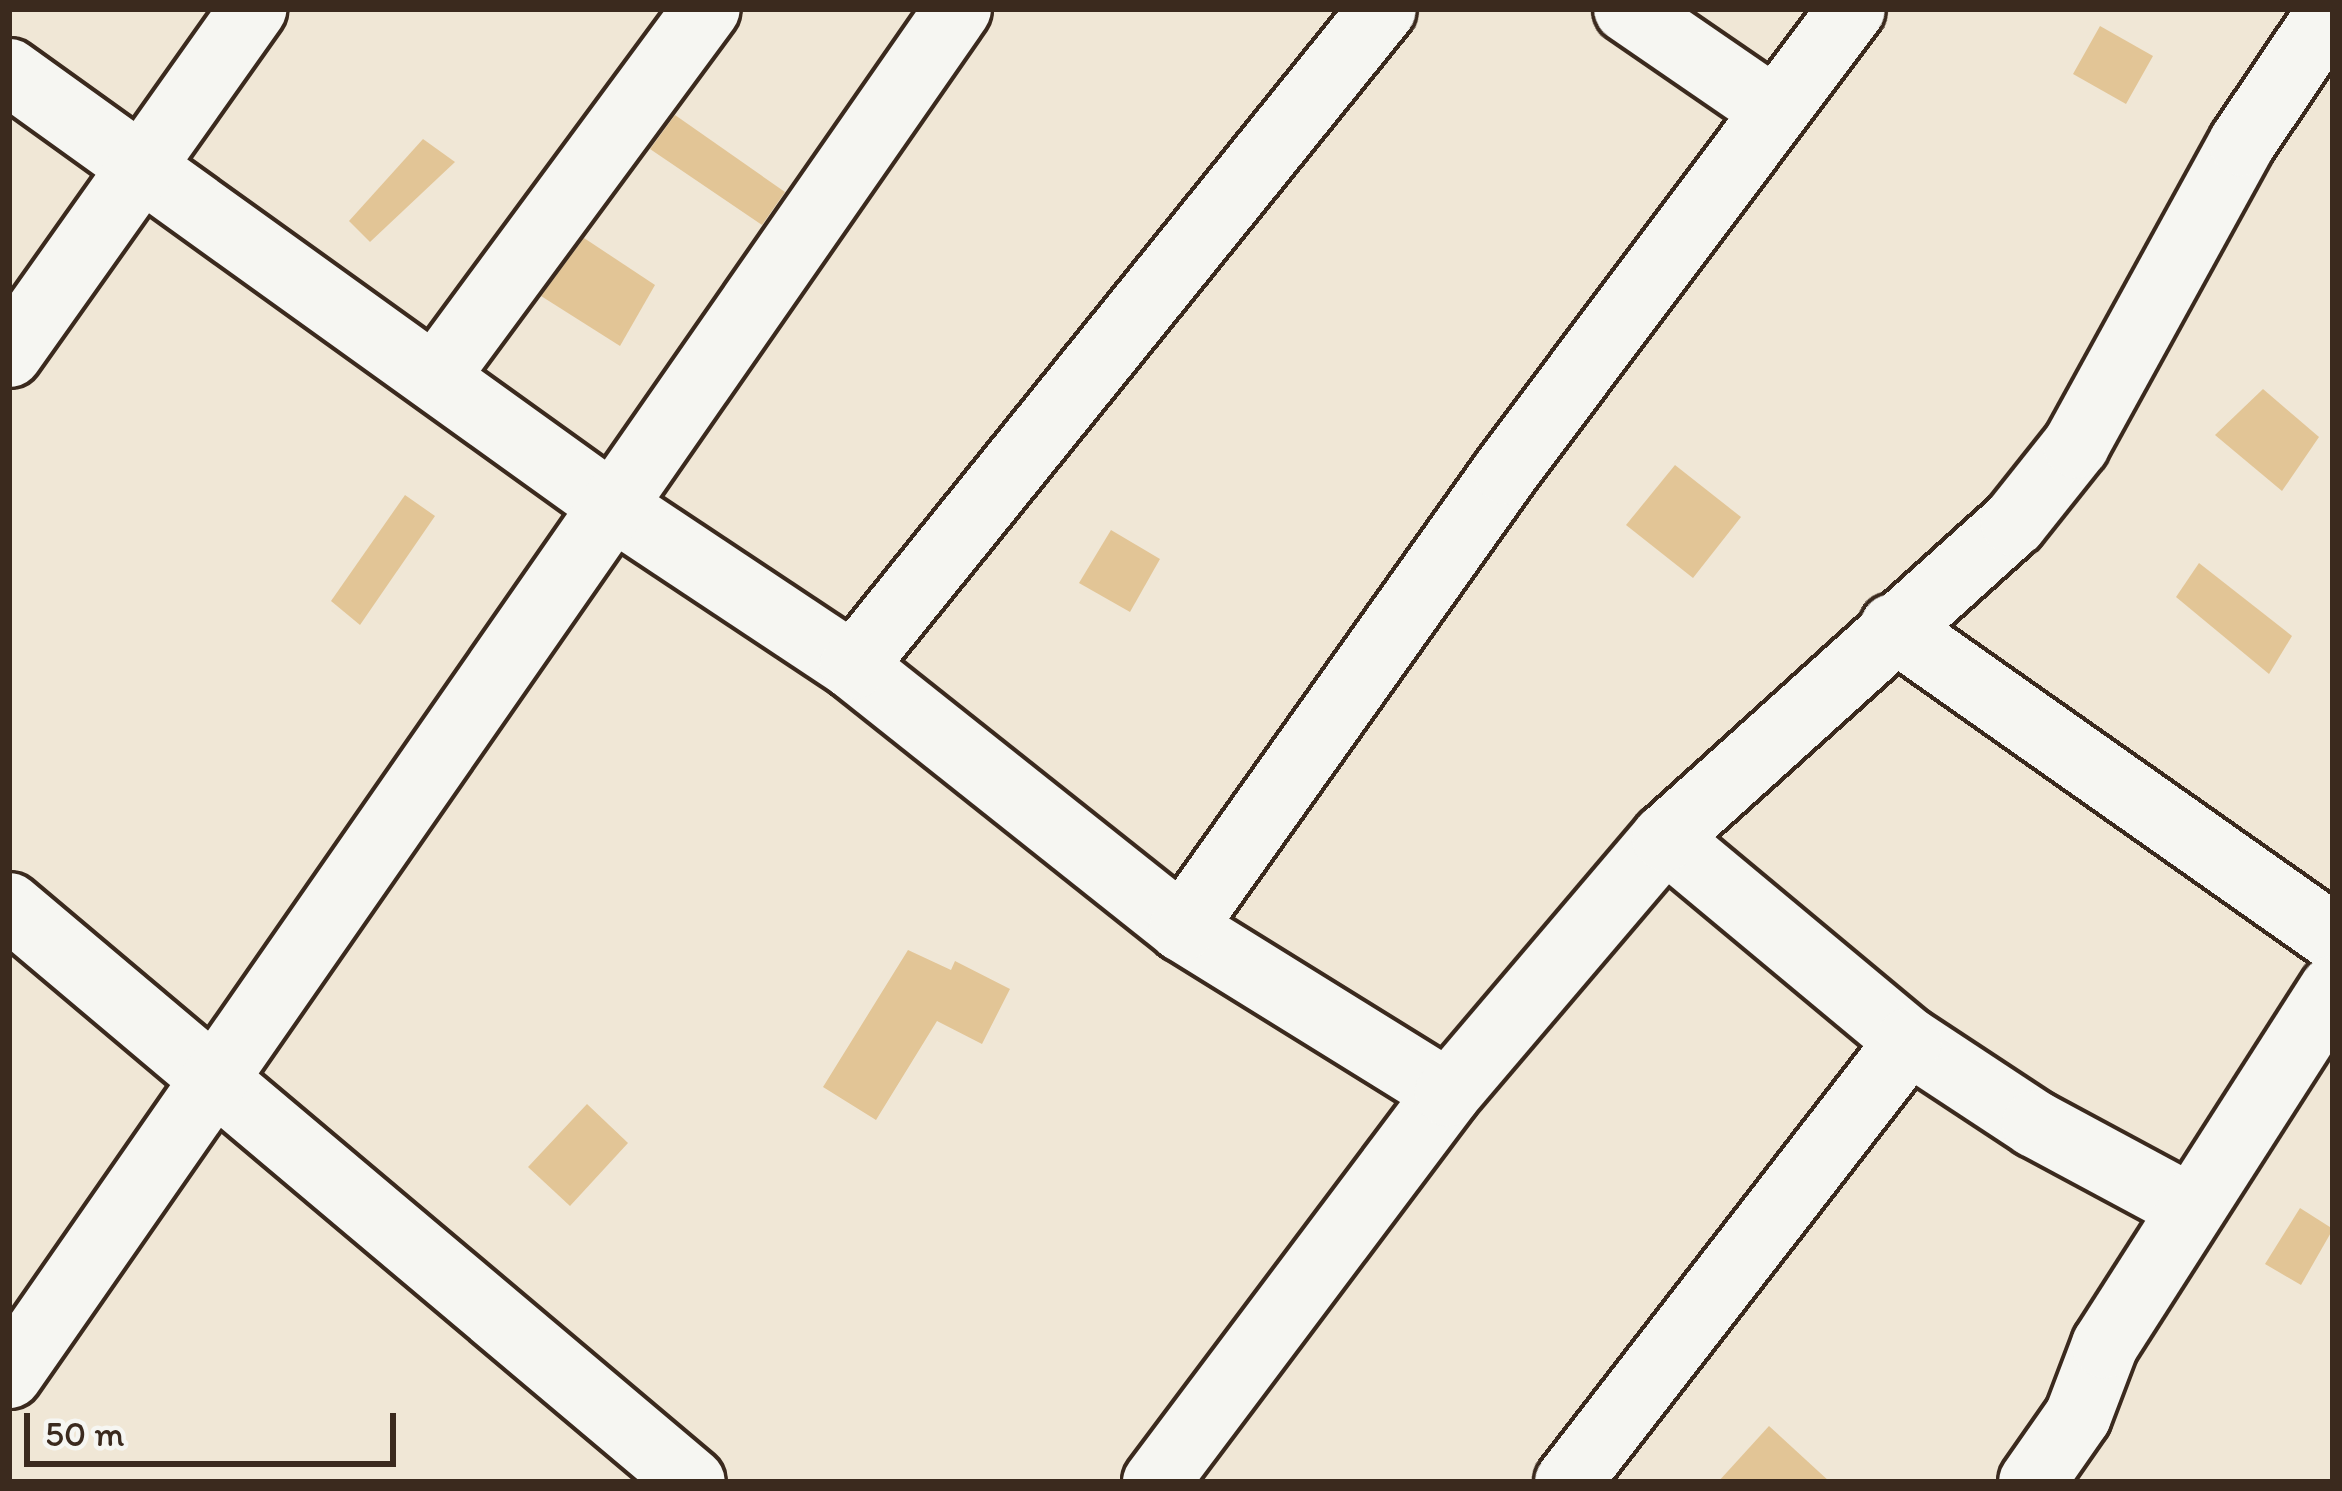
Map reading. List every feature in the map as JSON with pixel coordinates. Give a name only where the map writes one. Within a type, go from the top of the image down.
[{"type":"street","points":[[9,354],[136,165],[253,9]]},
{"type":"street","points":[[436,376],[707,9]]},
{"type":"street","points":[[9,1375],[211,1074],[617,509],[958,9]]},
{"type":"street","points":[[853,666],[1383,9]]},
{"type":"street","points":[[1627,9],[1774,110]]},
{"type":"street","points":[[1182,928],[1852,9]]},
{"type":"street","points":[[1156,1482],[1448,1093],[1665,838],[1893,627],[2014,523],[2076,445],[2230,163],[2332,9]]},
{"type":"street","points":[[9,72],[617,509],[853,666],[1182,928],[1448,1093]]},
{"type":"street","points":[[1893,627],[2333,937]]},
{"type":"street","points":[[1665,838],[1909,1042],[2035,1124],[2191,1208]]},
{"type":"street","points":[[9,906],[692,1482]]},
{"type":"street","points":[[2032,1482],[2078,1416],[2105,1345],[2333,989]]},
{"type":"street","points":[[1568,1482],[1909,1042]]},
{"type":"building","points":[[2100,26],[2153,56],[2126,104],[2073,74]]},
{"type":"building","points":[[675,115],[785,192],[762,225],[650,149]]},
{"type":"building","points":[[423,139],[455,162],[370,242],[349,221]]},
{"type":"building","points":[[584,238],[655,285],[620,346],[541,296]]},
{"type":"building","points":[[2263,389],[2319,437],[2282,491],[2215,435]]},
{"type":"building","points":[[1675,465],[1741,517],[1693,578],[1626,525]]},
{"type":"building","points":[[405,495],[435,516],[360,625],[331,601]]},
{"type":"building","points":[[1111,530],[1160,559],[1130,612],[1079,583]]},
{"type":"building","points":[[2199,563],[2292,636],[2269,674],[2176,597]]},
{"type":"building","points":[[908,950],[951,970],[955,961],[1010,989],[982,1044],[937,1021],[876,1120],[823,1087]]},
{"type":"building","points":[[587,1104],[628,1143],[570,1206],[528,1167]]},
{"type":"building","points":[[2300,1208],[2333,1229],[2301,1285],[2265,1264]]},
{"type":"building","points":[[1769,1426],[1830,1482],[1718,1482]]}]
